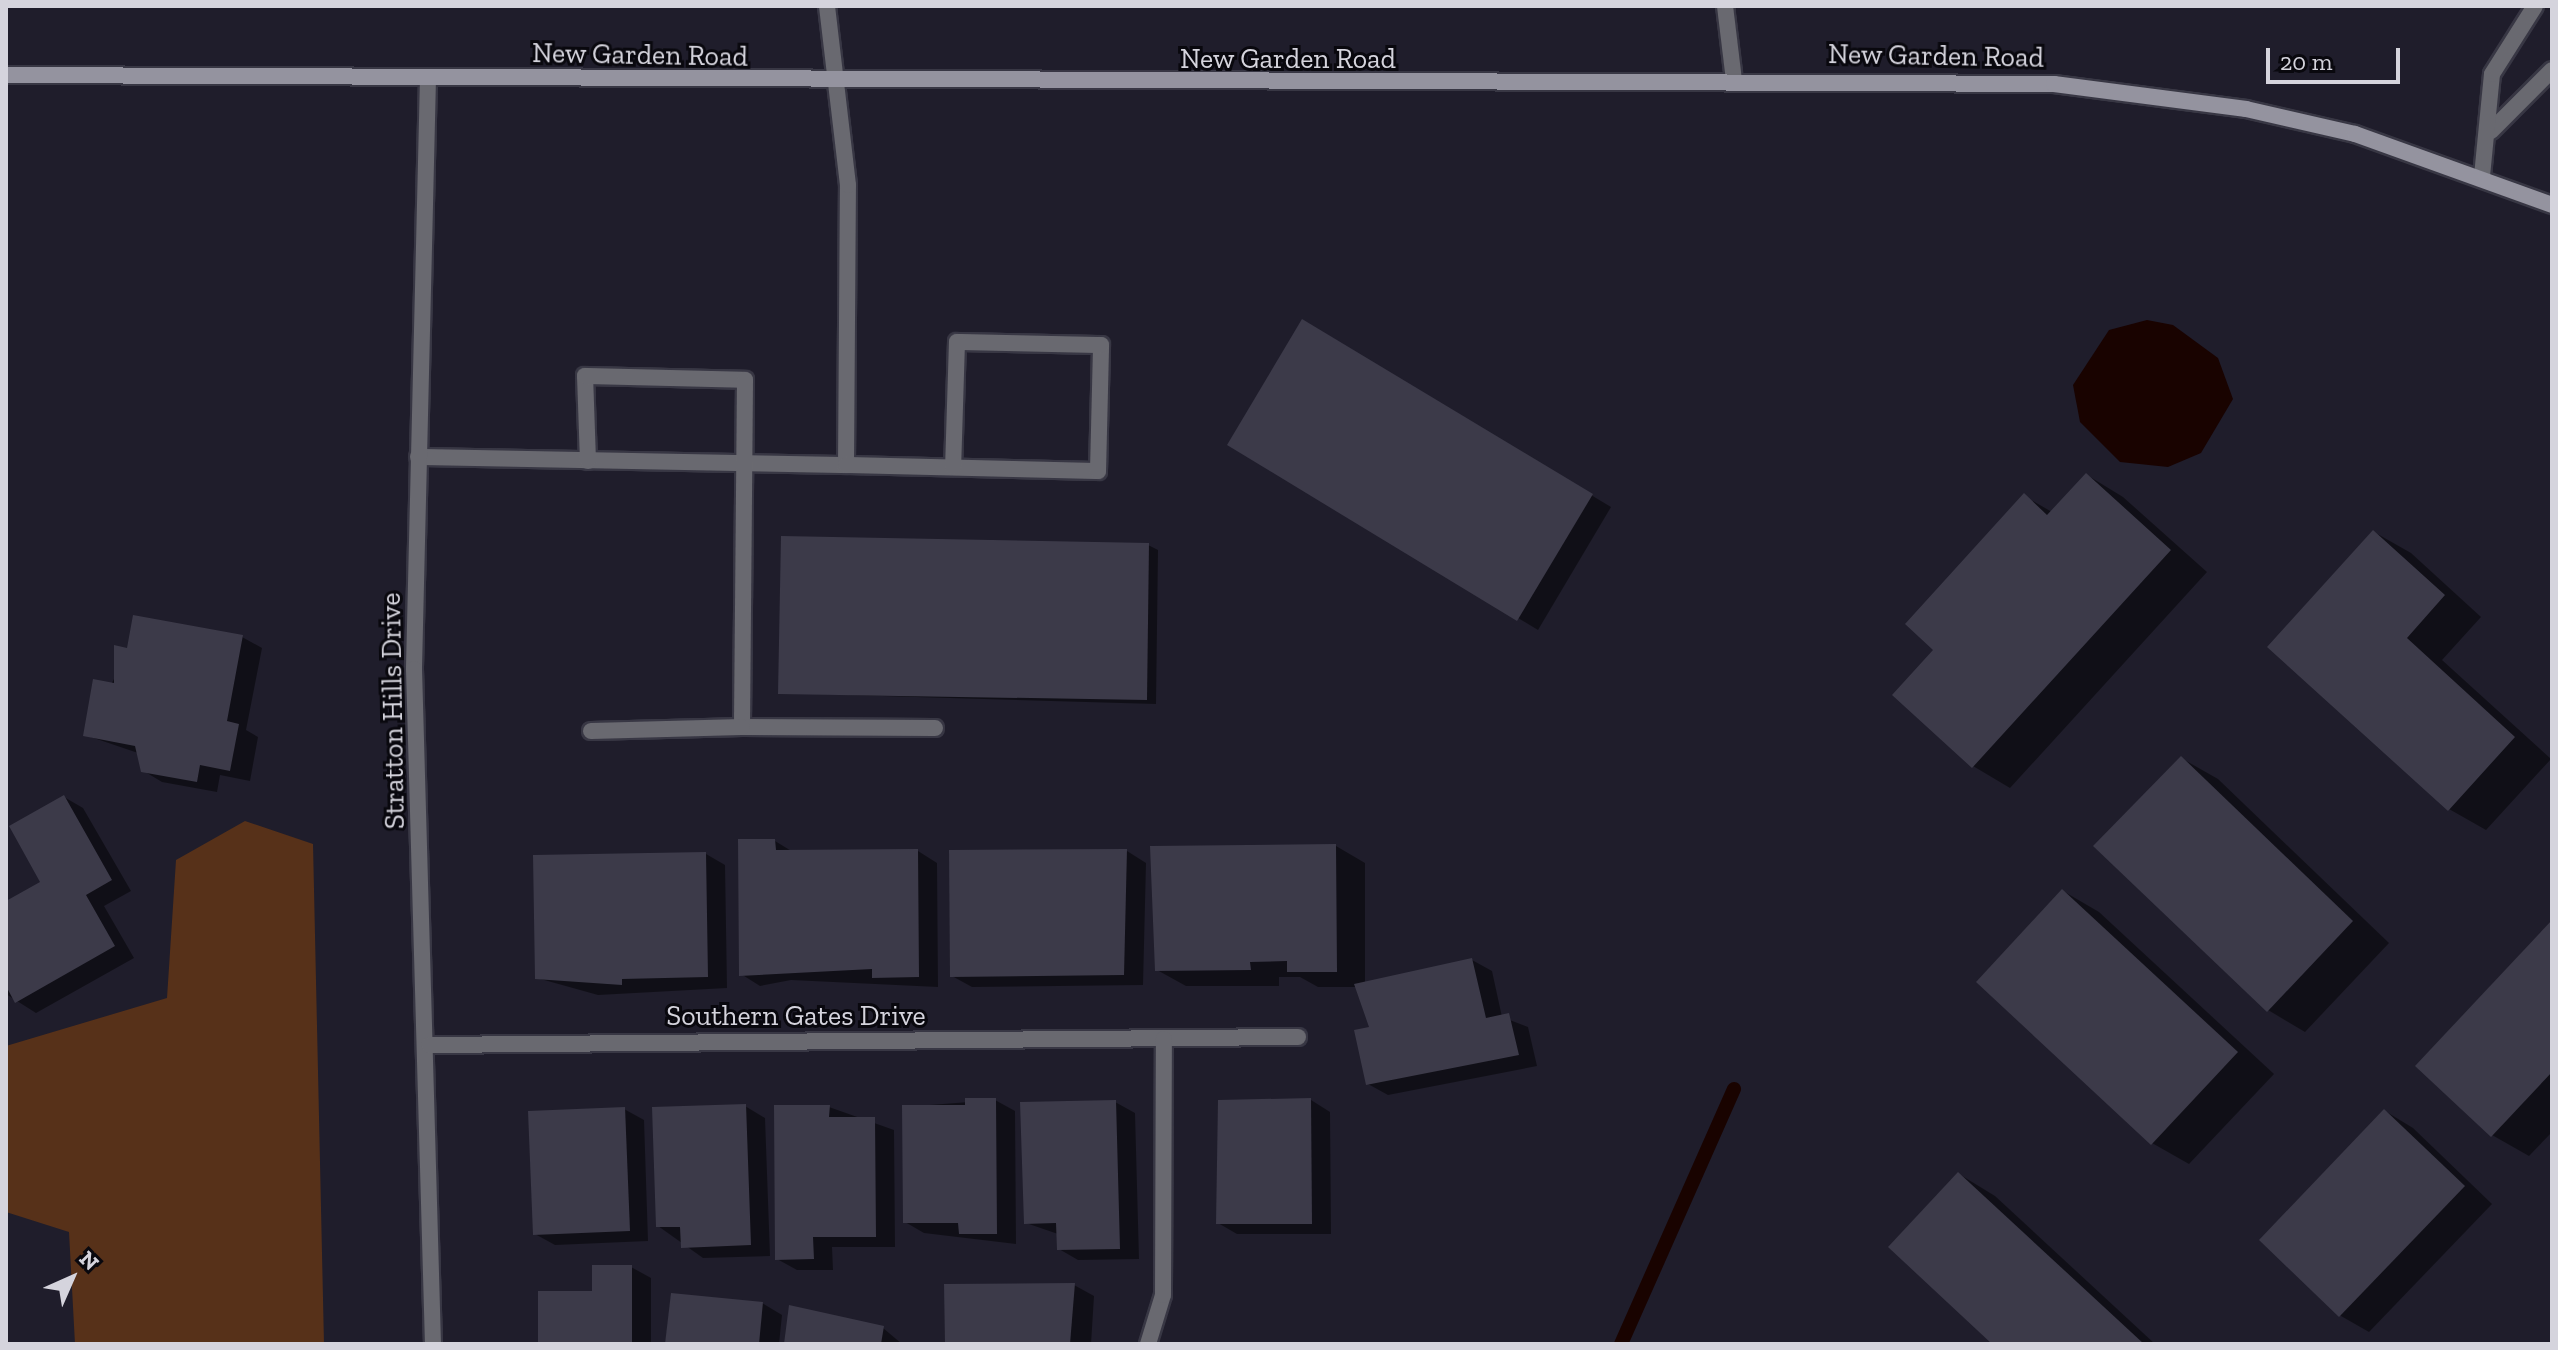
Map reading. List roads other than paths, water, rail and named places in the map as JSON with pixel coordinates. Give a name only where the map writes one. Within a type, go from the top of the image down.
[{"type":"main road","name":"New Garden Road","points":[[6,75],[1541,86],[1734,80],[2054,84],[2149,94],[2355,134],[2482,176],[2552,205]]},
{"type":"street","points":[[827,6],[841,82],[848,185],[846,465]]},
{"type":"street","points":[[1725,6],[1734,80]]},
{"type":"street","points":[[2482,176],[2491,131],[2492,74],[2535,6]]},
{"type":"street","points":[[2491,131],[2552,70]]},
{"type":"street","name":"Stratton Hills Drive","points":[[428,78],[414,669],[429,1045],[433,1344]]},
{"type":"street","points":[[418,457],[1098,471],[1101,345],[957,342],[953,467]]},
{"type":"street","points":[[588,461],[585,376],[745,380],[742,727]]},
{"type":"street","points":[[591,731],[742,727],[935,728]]},
{"type":"street","name":"Southern Gates Drive","points":[[429,1045],[1298,1037]]},
{"type":"street","points":[[1148,1344],[1163,1295],[1164,1039]]},
{"type":"waterway","points":[[1621,1344],[1734,1089]]}]
